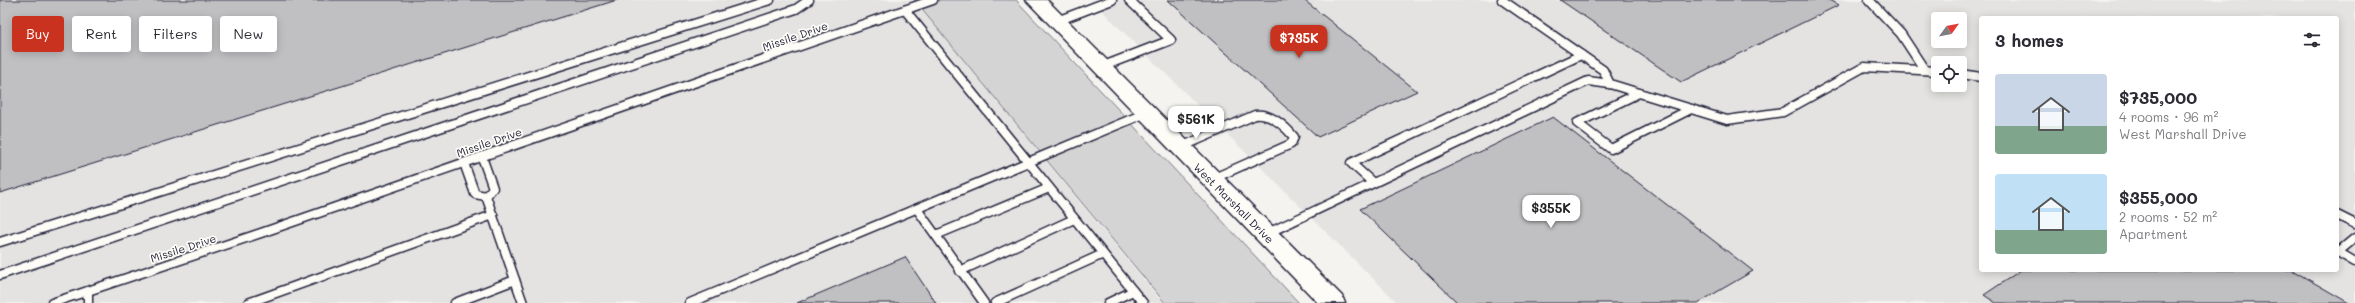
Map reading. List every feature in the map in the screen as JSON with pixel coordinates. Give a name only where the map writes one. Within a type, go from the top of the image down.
[{"type":"main road","name":"West Marshall Drive","points":[[1036,0],[1333,303]]},
{"type":"lane","points":[[0,242],[770,0]]},
{"type":"lane","points":[[0,275],[796,9],[804,5],[809,0]]},
{"type":"lane","name":"Missile Drive","points":[[52,303],[482,157],[933,0]]},
{"type":"lane","points":[[1057,21],[1112,0]]},
{"type":"lane","points":[[1102,67],[1171,40],[1129,0]]},
{"type":"lane","points":[[1502,0],[1603,70],[1610,84]]},
{"type":"lane","points":[[1869,0],[1901,34],[1924,69]]},
{"type":"lane","points":[[905,10],[1143,303]]},
{"type":"lane","points":[[1373,183],[1351,163],[1581,55]]},
{"type":"lane","points":[[1265,234],[1588,81],[1610,84],[1728,120],[1783,112],[1864,67],[1931,70]]},
{"type":"lane","points":[[1967,75],[1979,77]]},
{"type":"lane","points":[[1638,93],[1576,123],[1611,149],[1691,109]]},
{"type":"lane","points":[[690,303],[1146,113]]},
{"type":"lane","points":[[1180,148],[1255,115],[1265,114],[1286,128],[1294,137],[1291,144],[1211,179]]},
{"type":"lane","points":[[482,157],[493,188],[486,196]]},
{"type":"lane","points":[[464,163],[475,194],[486,196]]},
{"type":"lane","points":[[936,235],[1049,188]]},
{"type":"lane","points":[[486,196],[523,303]]},
{"type":"lane","points":[[917,209],[984,303]]},
{"type":"lane","points":[[248,303],[493,215]]},
{"type":"lane","points":[[2339,216],[2355,224]]},
{"type":"lane","points":[[960,271],[1074,219]]},
{"type":"lane","points":[[2339,250],[2355,238]]},
{"type":"lane","points":[[2339,253],[2355,262]]},
{"type":"lane","points":[[996,303],[1103,254]]},
{"type":"lane","points":[[456,303],[515,280]]},
{"type":"lane","points":[[88,291],[88,303]]},
{"type":"lane","points":[[1108,303],[1133,291]]},
{"type":"shaded area","points":[[0,0],[914,0],[1163,303],[0,303]]},
{"type":"shaded area","points":[[914,0],[1016,0],[1299,303],[1165,303]]},
{"type":"shaded area","points":[[1091,0],[2355,0],[2355,303],[1398,303]]},
{"type":"building","points":[[0,0],[617,0],[0,193]]},
{"type":"building","points":[[1168,0],[1304,0],[1417,91],[1318,137]]},
{"type":"building","points":[[1560,0],[1830,0],[1839,5],[1681,82]]},
{"type":"building","points":[[1553,117],[1753,271],[1698,303],[1458,303],[1360,209]]},
{"type":"building","points":[[905,257],[936,303],[797,303]]},
{"type":"building","points":[[2018,272],[2295,272],[2349,303],[1996,303],[1984,295]]}]
